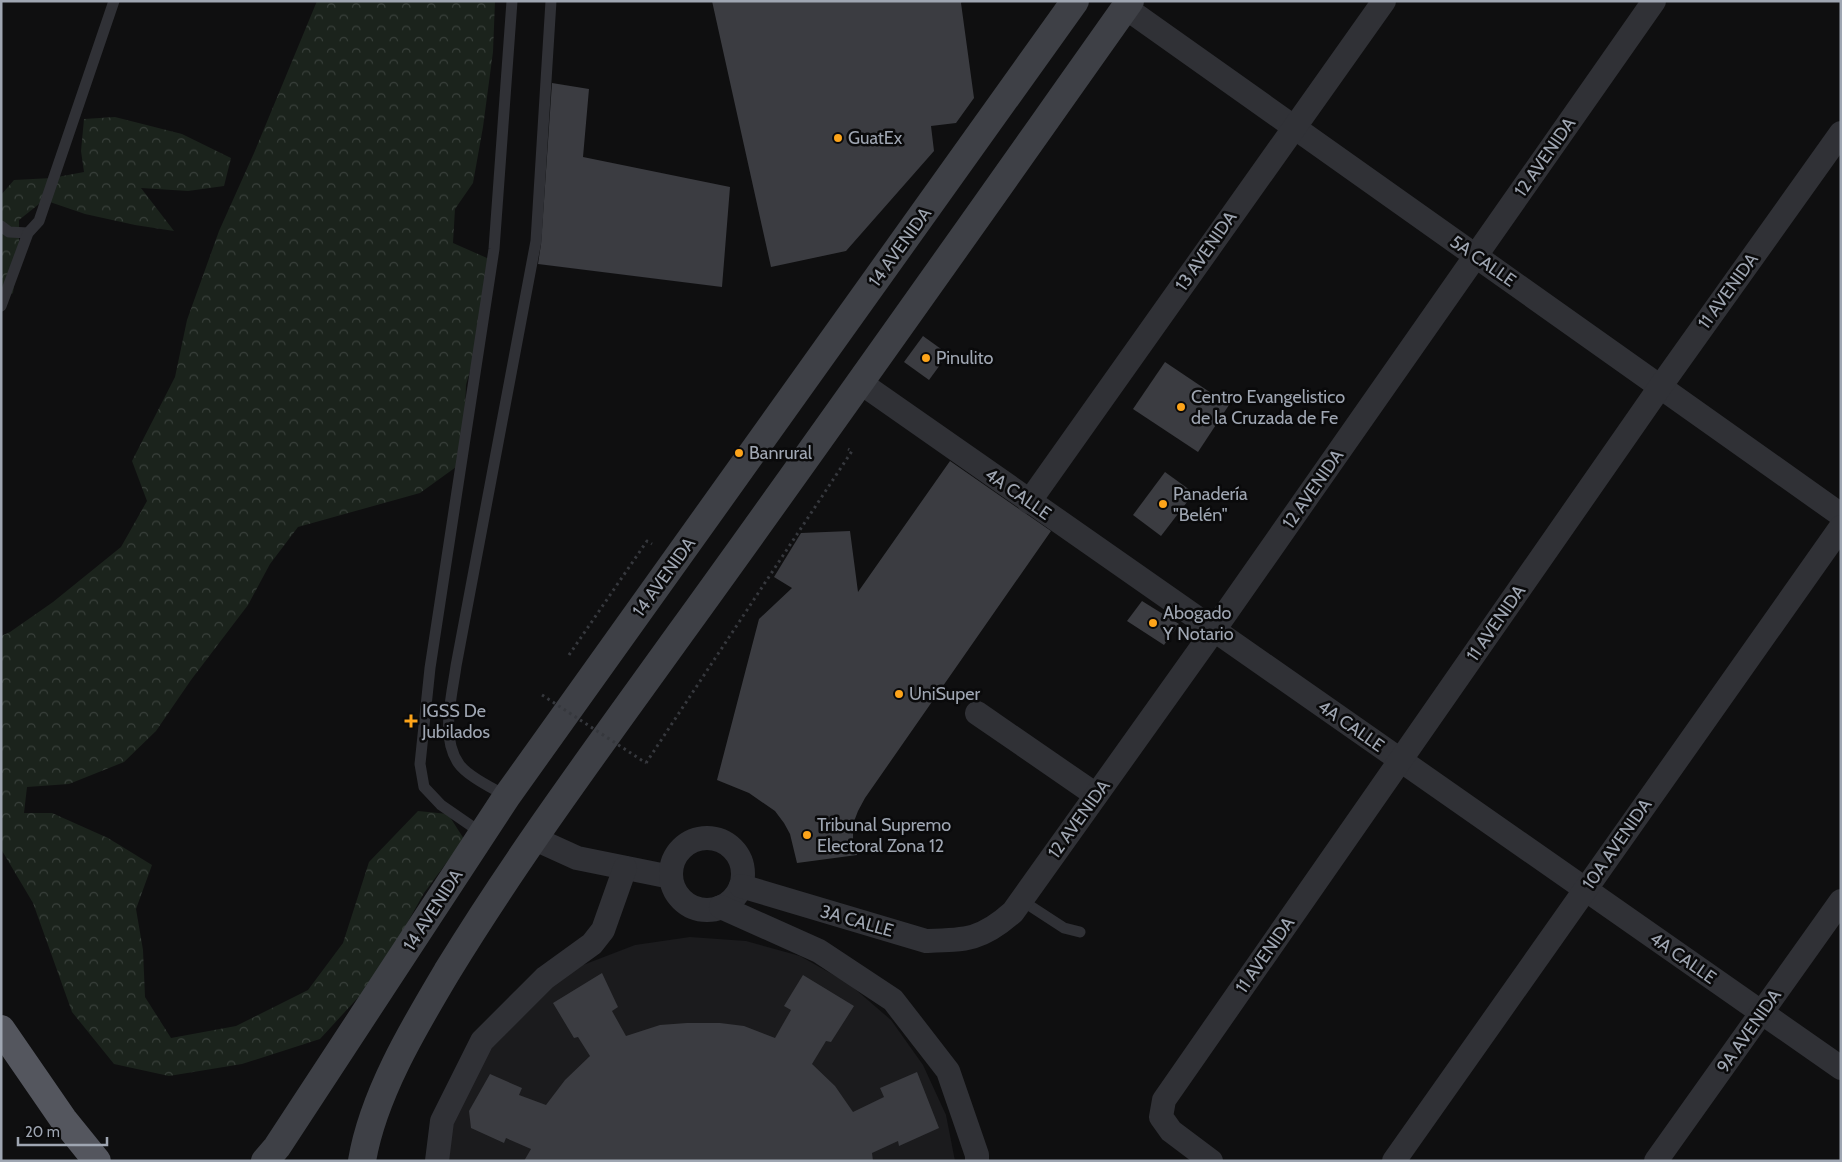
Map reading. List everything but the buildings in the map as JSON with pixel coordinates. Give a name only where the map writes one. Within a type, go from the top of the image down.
[{"type":"highway","points":[[1,1029],[63,1119],[97,1161]]},
{"type":"main road","name":"14 AVENIDA","points":[[265,1161],[278,1147],[507,796],[1075,1]]},
{"type":"main road","points":[[361,1157],[380,1098],[414,1026],[468,937],[533,838],[861,383],[1128,4]]},
{"type":"street","name":"13 AVENIDA","points":[[1029,502],[1384,1]]},
{"type":"street","name":"12 AVENIDA","points":[[975,937],[997,926],[1013,912],[1214,630],[1654,1]]},
{"type":"street","name":"5A CALLE","points":[[1128,4],[1294,127],[1841,515]]},
{"type":"street","name":"11 AVENIDA","points":[[1211,1161],[1171,1131],[1160,1117],[1164,1100],[1660,386],[1841,133]]},
{"type":"street","name":"4A CALLE","points":[[861,383],[1841,1068]]},
{"type":"street","name":"10A AVENIDA","points":[[1394,1161],[1841,528]]},
{"type":"street","points":[[977,713],[1096,795]]},
{"type":"street","points":[[533,838],[577,858],[671,877]]},
{"type":"street","points":[[706,838],[718,840],[729,845],[737,854],[742,864],[743,876],[741,886],[729,902],[721,907],[710,910],[698,909],[688,905],[676,892],[671,877],[672,865],[677,854],[695,840],[706,838]]},
{"type":"street","points":[[437,1161],[442,1121],[482,1041],[545,978],[592,944],[602,930],[611,911],[625,868]]},
{"type":"street","name":"3A CALLE","points":[[741,886],[926,941],[957,940],[975,937]]},
{"type":"street","name":"9A AVENIDA","points":[[1656,1161],[1841,902]]},
{"type":"street","points":[[721,907],[819,951],[893,1000],[948,1071],[977,1155],[977,1161]]},
{"type":"street","points":[[819,951],[827,913]]},
{"type":"lane","points":[[1,306],[28,233],[39,221],[114,1]]},
{"type":"lane","points":[[483,834],[441,805],[424,787],[420,764],[430,668],[494,249],[512,1]]},
{"type":"lane","points":[[507,796],[490,788],[459,766],[450,747],[448,728],[456,666],[536,241],[551,1]]},
{"type":"lane","points":[[1,226],[9,232],[28,233]]},
{"type":"lane","points":[[1021,900],[1064,928],[1080,932]]},
{"type":"path","points":[[542,695],[646,763],[852,451],[824,434]]},
{"type":"shaded area","points":[[690,937],[746,941],[800,956],[848,983],[891,1020],[923,1065],[946,1115],[955,1161],[445,1161],[448,1134],[497,1035],[536,995],[583,965],[635,945]]},
{"type":"green space","points":[[317,1],[495,1],[493,52],[473,183],[455,209],[453,243],[487,258],[488,306],[466,385],[463,462],[420,493],[298,527],[270,564],[248,605],[191,680],[156,731],[124,762],[69,784],[27,787],[24,813],[52,813],[108,838],[152,865],[136,909],[143,950],[145,997],[171,1038],[236,1026],[308,990],[343,943],[369,862],[418,811],[448,814],[464,839],[424,893],[377,977],[320,1039],[242,1064],[169,1076],[114,1064],[72,1012],[33,903],[1,849],[1,636],[10,632],[53,602],[121,547],[147,501],[132,461],[175,377],[187,320],[219,231],[254,153]]},
{"type":"green space","points":[[115,117],[182,134],[231,158],[224,186],[188,191],[141,188],[174,231],[85,214],[44,200],[19,220],[19,250],[13,293],[1,301],[1,195],[14,180],[52,178],[84,172],[81,151],[84,119]]},
{"type":"place","name":"GuatEx","points":[[838,138]]},
{"type":"place","name":"Pinulito","points":[[926,358]]},
{"type":"place","name":"Centro Evangelistico de la Cruzada de Fe","points":[[1181,407]]},
{"type":"place","name":"Banrural","points":[[739,453]]},
{"type":"place","name":"Panadería \"Belén\"","points":[[1163,504]]},
{"type":"place","name":"Abogado Y Notario","points":[[1153,623]]},
{"type":"place","name":"UniSuper","points":[[899,694]]},
{"type":"place","name":"IGSS De Jubilados","points":[[411,721]]},
{"type":"place","name":"Tribunal Supremo Electoral Zona 12","points":[[807,835]]}]
